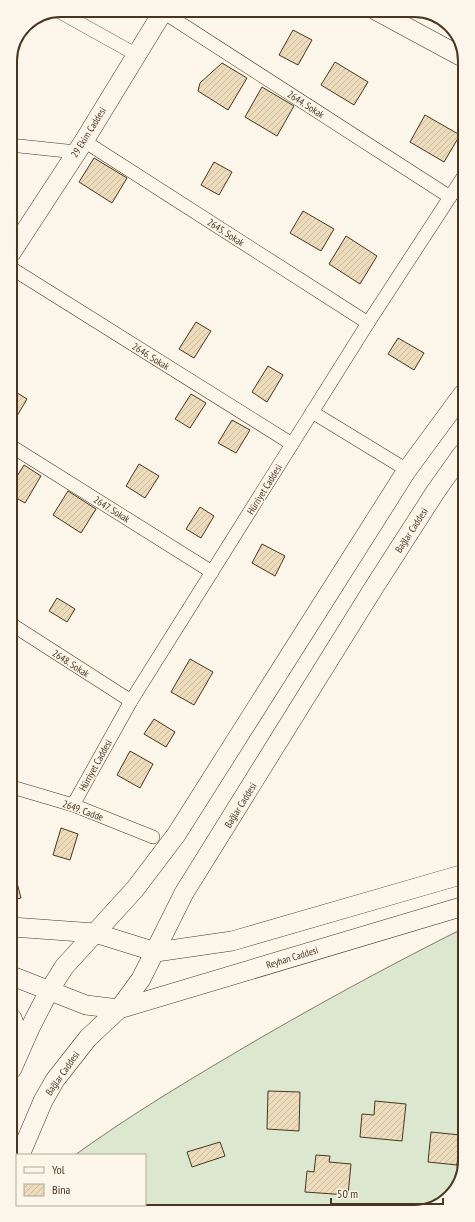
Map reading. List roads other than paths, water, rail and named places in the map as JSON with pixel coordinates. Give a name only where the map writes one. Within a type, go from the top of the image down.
[{"type":"main road","name":"29 Ekim Caddesi","points":[[17,242],[80,146],[159,17]]},
{"type":"main road","points":[[389,17],[457,54]]},
{"type":"main road","points":[[17,1057],[49,991],[64,967],[135,889],[176,835],[407,470],[458,401]]},
{"type":"main road","name":"Bağlar Caddesi","points":[[20,1154],[43,1101],[55,1080],[88,1038],[119,1009],[142,979],[184,893],[373,589],[436,491],[458,460]]},
{"type":"main road","points":[[17,927],[95,933],[156,952],[232,941],[458,876]]},
{"type":"main road","name":"Reyhan Caddesi","points":[[119,1009],[458,908]]},
{"type":"main road","points":[[17,978],[86,1005],[119,1009]]},
{"type":"main road","points":[[17,1032],[22,1045]]},
{"type":"street","points":[[67,17],[137,55]]},
{"type":"street","name":"2644. Sokak","points":[[172,17],[450,197]]},
{"type":"street","name":"2645. Sokak","points":[[17,145],[80,146],[368,323]]},
{"type":"street","name":"Hürriyet Caddesi","points":[[73,805],[131,701],[368,323],[458,185]]},
{"type":"street","name":"2646. Sokak","points":[[17,272],[292,444]]},
{"type":"street","points":[[312,412],[407,470]]},
{"type":"street","name":"2647. Sokak","points":[[17,450],[212,572]]},
{"type":"street","name":"2648. Sokak","points":[[17,628],[131,701]]},
{"type":"street","name":"2649. Cadde","points":[[17,788],[73,805],[153,837]]}]
